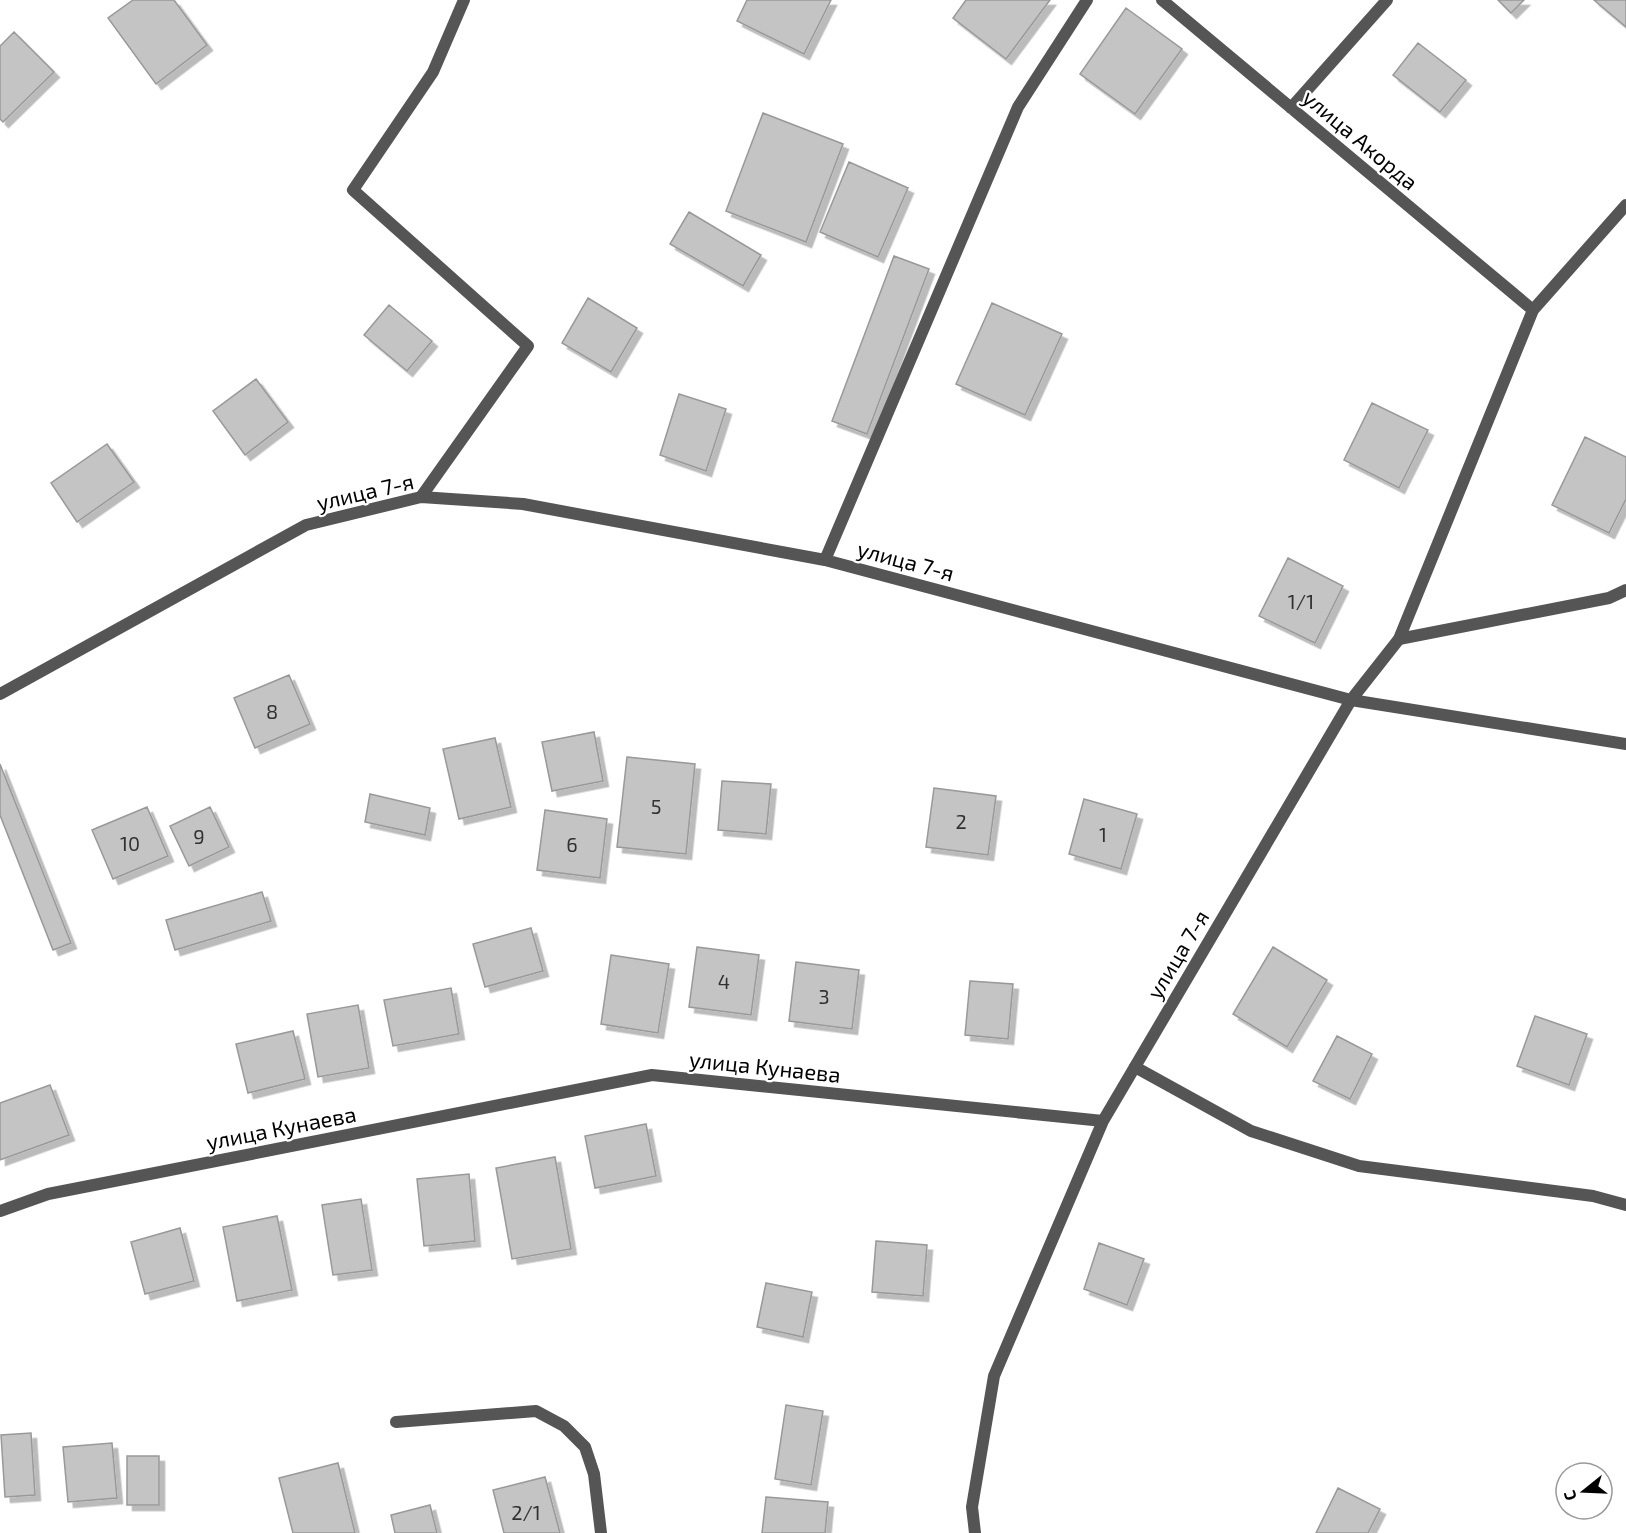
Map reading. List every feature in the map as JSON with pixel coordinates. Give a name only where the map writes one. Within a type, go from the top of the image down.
[{"type":"street","points":[[421,497],[528,346],[353,190],[433,72],[464,0]]},
{"type":"street","points":[[825,560],[1018,107],[1088,0]]},
{"type":"street","name":"улица Акорда","points":[[1162,0],[1533,310]]},
{"type":"street","points":[[1291,108],[1387,0]]},
{"type":"street","points":[[1626,205],[1533,310],[1399,639],[1351,700],[1626,744]]},
{"type":"street","name":"улица 7-я","points":[[0,694],[306,525],[421,497],[523,504],[825,560],[1351,700],[1103,1121]]},
{"type":"street","points":[[1399,639],[1609,598],[1626,590]]},
{"type":"street","points":[[1135,1067],[1251,1131],[1359,1166],[1593,1196],[1626,1205]]},
{"type":"street","name":"улица Кунаева","points":[[0,1211],[48,1194],[652,1076],[1103,1121]]},
{"type":"street","points":[[975,1533],[972,1507],[994,1376],[1103,1121]]},
{"type":"street","points":[[396,1422],[536,1411],[564,1426],[585,1447],[594,1474],[601,1533]]},
{"type":"building","points":[[133,0],[174,0],[207,45],[156,84],[108,18]]},
{"type":"building","points":[[747,0],[831,0],[804,54],[737,21]]},
{"type":"building","points":[[966,0],[1050,0],[1006,59],[953,18]]},
{"type":"building","points":[[1498,0],[1524,0],[1511,13]]},
{"type":"building","points":[[1594,0],[1626,0],[1626,27]]},
{"type":"building","points":[[1126,8],[1182,49],[1135,114],[1080,74]]},
{"type":"building","points":[[14,32],[54,72],[3,122],[0,119],[0,46]]},
{"type":"building","points":[[1418,43],[1466,80],[1440,112],[1393,75]]},
{"type":"building","points":[[763,113],[843,144],[806,242],[726,211]]},
{"type":"building","points":[[849,162],[908,188],[878,257],[820,232]]},
{"type":"building","points":[[689,212],[761,255],[743,286],[670,244]]},
{"type":"building","points":[[894,256],[929,269],[867,434],[832,421]]},
{"type":"building","points":[[588,298],[637,328],[611,372],[562,343]]},
{"type":"building","points":[[992,303],[1062,334],[1025,415],[956,384]]},
{"type":"building","points":[[389,305],[432,341],[407,371],[364,335]]},
{"type":"building","points":[[256,379],[288,422],[245,455],[213,411]]},
{"type":"building","points":[[679,394],[726,409],[706,471],[660,455]]},
{"type":"building","points":[[1372,403],[1428,430],[1399,488],[1344,460]]},
{"type":"building","points":[[1585,437],[1626,457],[1626,499],[1609,533],[1552,505]]},
{"type":"building","points":[[107,444],[134,482],[77,522],[51,483]]},
{"type":"building","points":[[1288,558],[1343,586],[1315,643],[1259,616]]},
{"type":"building","points":[[289,675],[310,724],[255,748],[234,698]]},
{"type":"building","points":[[594,732],[603,781],[552,791],[542,742]]},
{"type":"building","points":[[495,738],[511,807],[459,819],[443,749]]},
{"type":"building","points":[[627,757],[695,764],[686,854],[617,847]]},
{"type":"building","points":[[0,764],[71,943],[53,950],[0,815]]},
{"type":"building","points":[[722,781],[771,784],[766,834],[718,830]]},
{"type":"building","points":[[934,788],[996,796],[988,855],[926,847]]},
{"type":"building","points":[[370,794],[430,808],[425,835],[365,822]]},
{"type":"building","points":[[1084,799],[1137,814],[1121,869],[1069,854]]},
{"type":"building","points":[[147,807],[168,856],[113,879],[92,830]]},
{"type":"building","points":[[210,807],[229,847],[189,866],[170,826]]},
{"type":"building","points":[[545,810],[607,819],[600,878],[537,870]]},
{"type":"building","points":[[262,892],[271,921],[175,950],[166,920]]},
{"type":"building","points":[[531,928],[543,971],[485,987],[473,944]]},
{"type":"building","points":[[697,947],[759,955],[751,1015],[689,1007]]},
{"type":"building","points":[[1273,947],[1327,980],[1287,1047],[1233,1014]]},
{"type":"building","points":[[611,955],[669,964],[658,1033],[601,1024]]},
{"type":"building","points":[[796,962],[859,970],[852,1029],[789,1021]]},
{"type":"building","points":[[970,981],[1013,984],[1008,1039],[965,1035]]},
{"type":"building","points":[[451,988],[459,1034],[393,1046],[384,1000]]},
{"type":"building","points":[[358,1005],[369,1068],[318,1077],[307,1014]]},
{"type":"building","points":[[1535,1016],[1587,1034],[1569,1085],[1517,1066]]},
{"type":"building","points":[[293,1031],[305,1079],[248,1093],[236,1044]]},
{"type":"building","points":[[1337,1036],[1372,1054],[1350,1099],[1313,1081]]},
{"type":"building","points":[[50,1085],[69,1135],[0,1160],[0,1103]]},
{"type":"building","points":[[646,1124],[656,1176],[595,1188],[585,1136]]},
{"type":"building","points":[[555,1157],[571,1249],[512,1259],[496,1168]]},
{"type":"building","points":[[469,1174],[475,1241],[424,1246],[417,1179]]},
{"type":"building","points":[[361,1199],[372,1270],[333,1275],[322,1205]]},
{"type":"building","points":[[277,1216],[292,1290],[237,1301],[223,1227]]},
{"type":"building","points":[[180,1228],[194,1281],[145,1294],[131,1242]]},
{"type":"building","points":[[876,1241],[927,1245],[923,1296],[872,1292]]},
{"type":"building","points":[[1099,1243],[1144,1259],[1127,1305],[1084,1289]]},
{"type":"building","points":[[766,1283],[812,1292],[803,1337],[757,1327]]},
{"type":"building","points":[[786,1405],[823,1411],[811,1485],[775,1479]]},
{"type":"building","points":[[31,1433],[35,1495],[5,1497],[1,1435]]},
{"type":"building","points":[[112,1443],[117,1498],[68,1502],[63,1447]]},
{"type":"building","points":[[127,1456],[159,1456],[159,1505],[127,1505]]},
{"type":"building","points":[[338,1463],[355,1533],[293,1533],[279,1478]]},
{"type":"building","points":[[545,1477],[560,1533],[504,1533],[493,1490]]},
{"type":"building","points":[[1338,1488],[1380,1509],[1368,1533],[1316,1533]]},
{"type":"building","points":[[766,1497],[828,1502],[825,1533],[762,1533]]},
{"type":"building","points":[[430,1505],[437,1533],[395,1533],[391,1515]]}]
